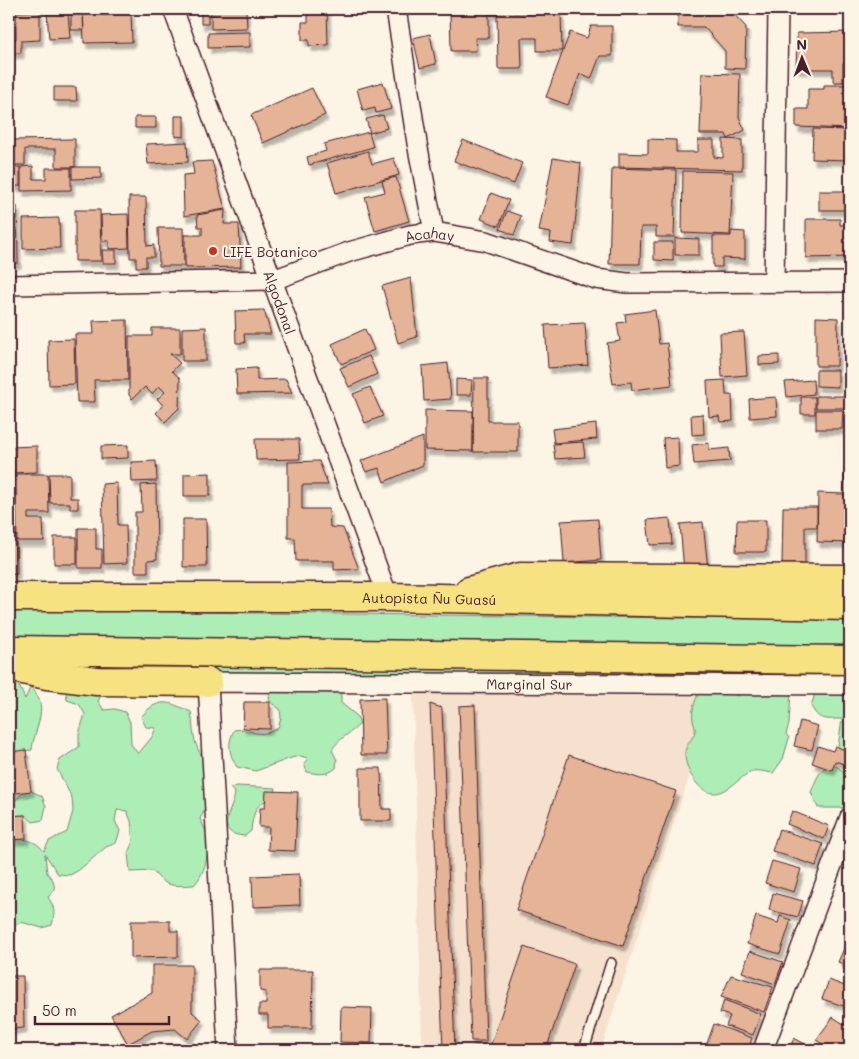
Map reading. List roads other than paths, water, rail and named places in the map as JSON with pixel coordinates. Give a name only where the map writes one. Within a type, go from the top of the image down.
[{"type":"highway","points":[[442,599],[520,577],[850,579]]},
{"type":"highway","name":"Autopista Ñu Guasú","points":[[9,597],[388,597],[850,606]]},
{"type":"highway","points":[[9,650],[850,660]]},
{"type":"highway","points":[[9,667],[47,675],[97,681],[208,682]]},
{"type":"street","name":"Algodonal","points":[[173,9],[388,597]]},
{"type":"street","points":[[396,9],[417,143],[434,232]]},
{"type":"street","points":[[774,282],[778,9]]},
{"type":"street","name":"Acahay","points":[[9,284],[272,280],[349,252],[410,235],[434,232],[486,241],[596,279],[627,283],[850,282]]},
{"type":"street","points":[[208,682],[228,1050]]},
{"type":"street","name":"Marginal Sur","points":[[208,682],[850,686]]},
{"type":"street","points":[[763,1050],[850,817]]},
{"type":"lane","points":[[584,1050],[611,962]]},
{"type":"place","name":"LIFE Botanico","points":[[213,251]]}]
